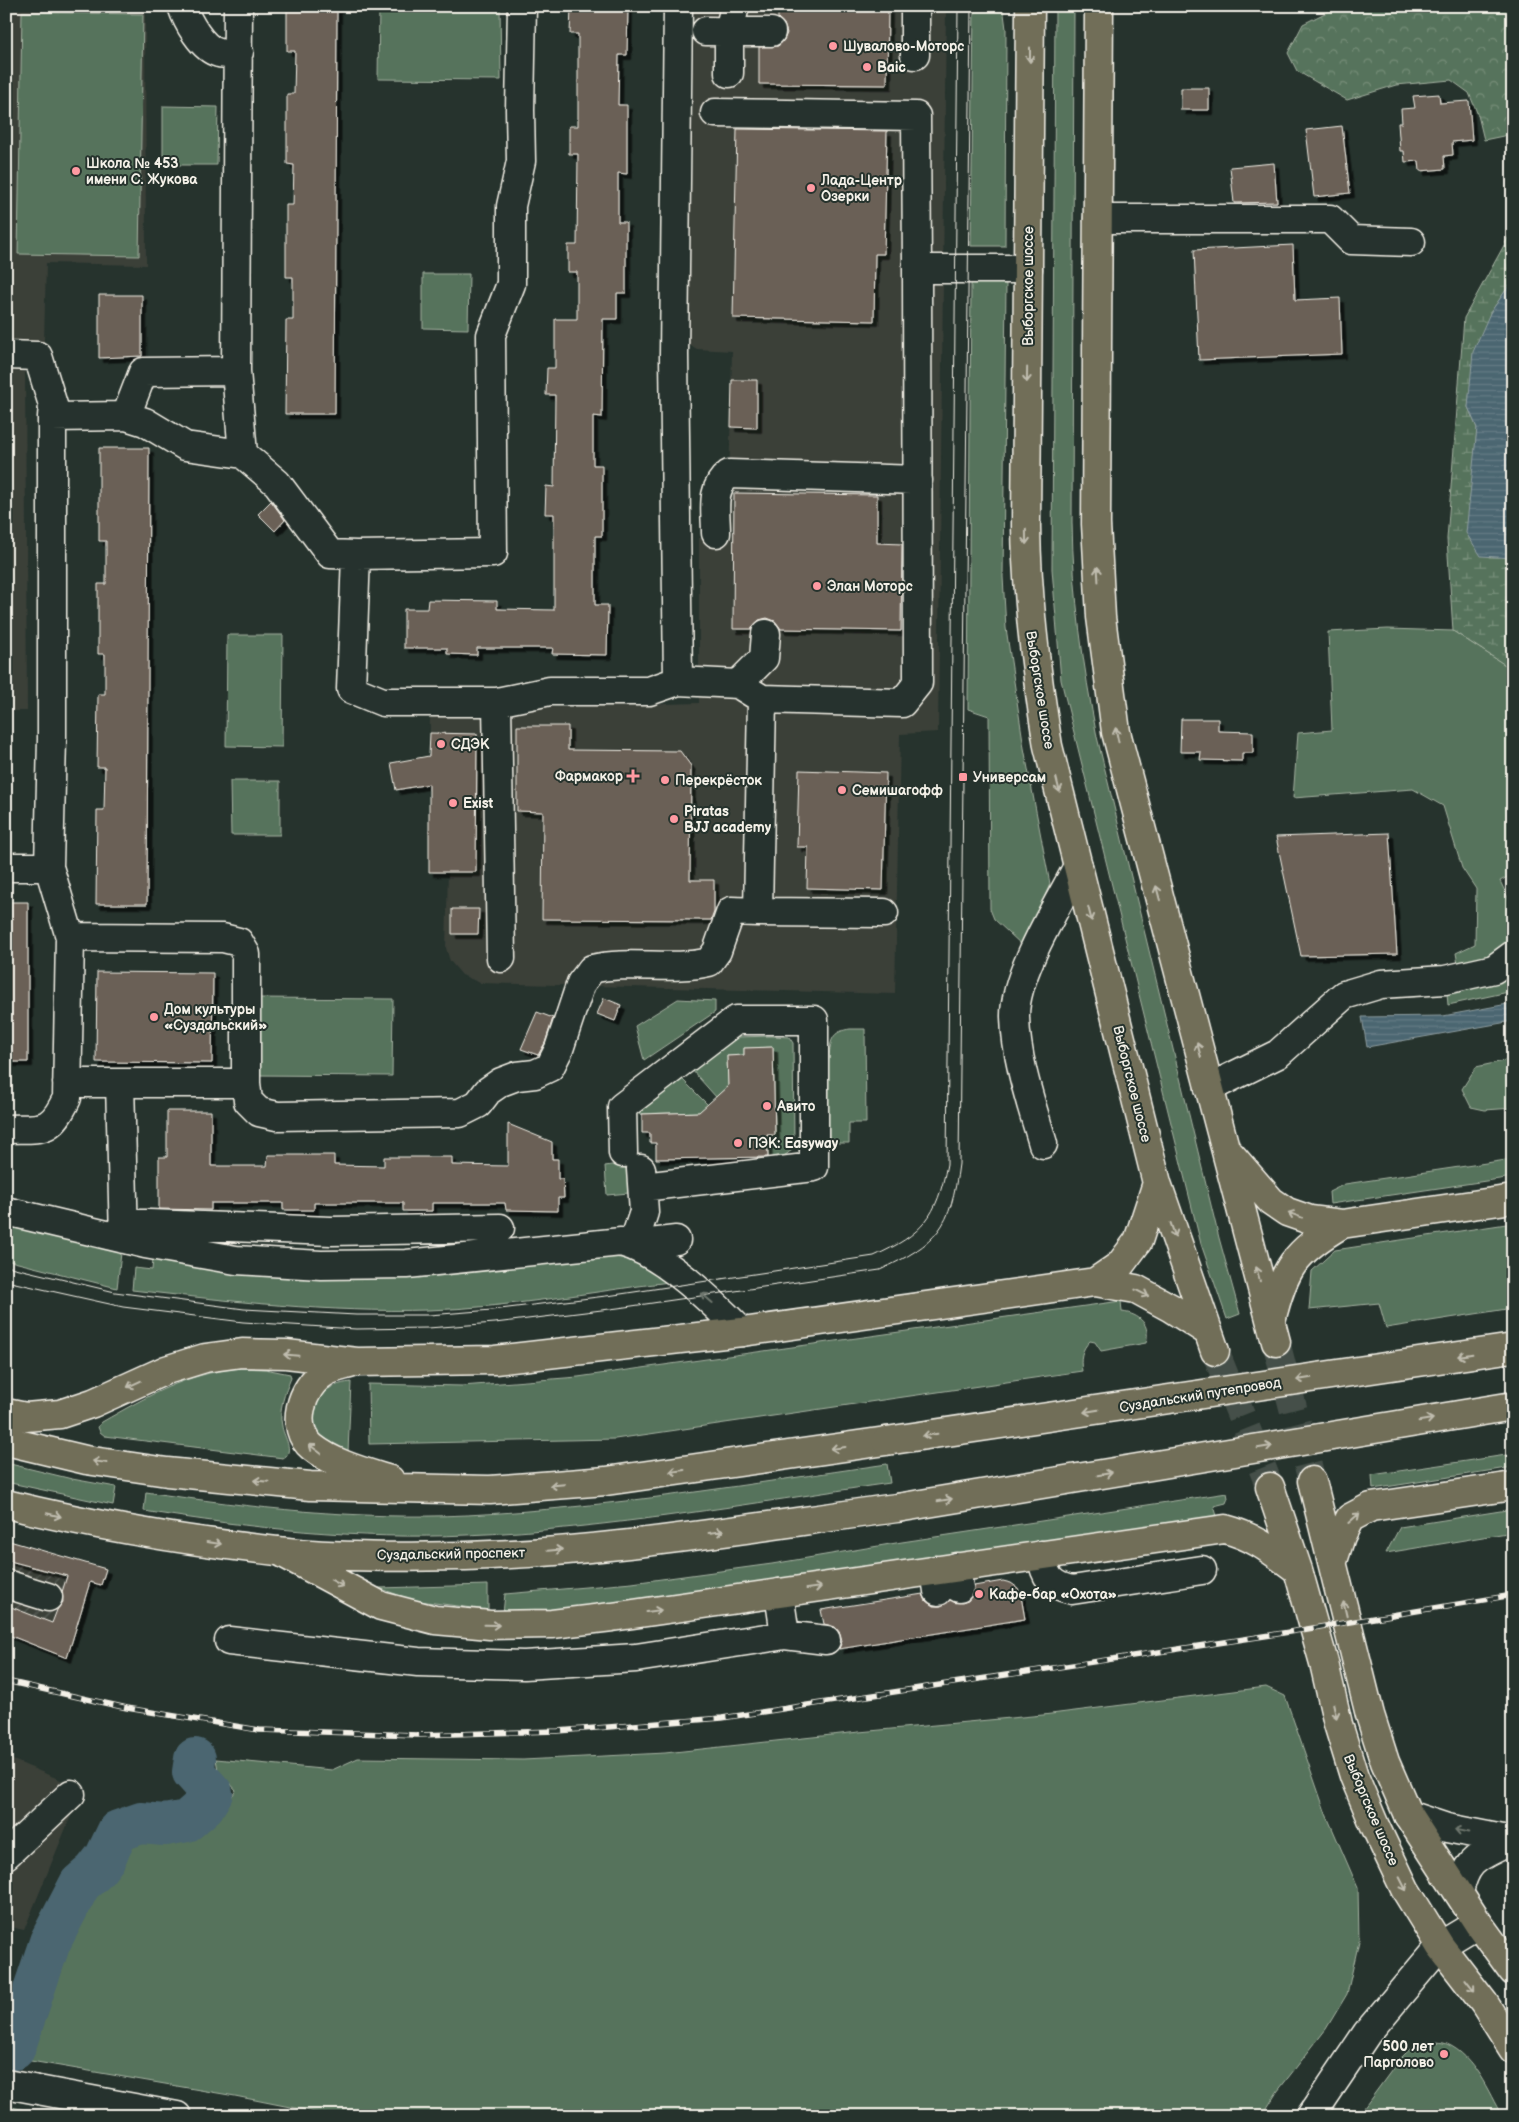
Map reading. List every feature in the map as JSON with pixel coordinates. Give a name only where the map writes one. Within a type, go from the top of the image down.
[{"type":"main road","name":"Выборгское шоссе","points":[[1030,6],[1026,526],[1026,576],[1030,626],[1048,746],[1157,1183],[1211,1341],[1136,1289],[1095,1282]]},
{"type":"main road","points":[[1099,6],[1096,524],[1101,617],[1116,732],[1273,1332],[1278,1293],[1297,1257],[1313,1241],[1342,1224]]},
{"type":"main road","points":[[1225,1148],[1271,1201],[1287,1212],[1310,1220],[1342,1224],[1513,1199]]},
{"type":"main road","points":[[6,1413],[26,1417],[60,1414],[93,1403],[166,1370],[205,1358],[242,1353],[286,1354],[357,1362],[495,1360],[742,1332],[1095,1282],[1120,1265],[1138,1241],[1157,1183]]},
{"type":"main road","name":"Суздальский путепровод","points":[[420,1489],[490,1490],[606,1481],[1513,1348]]},
{"type":"main road","points":[[357,1362],[324,1372],[311,1385],[303,1399],[300,1416],[301,1433],[310,1446],[322,1454],[359,1470],[420,1489]]},
{"type":"main road","name":"Суздальский проспект","points":[[6,1504],[74,1520],[134,1531],[279,1551],[391,1556],[468,1556],[550,1551],[637,1542],[896,1508],[1513,1406]]},
{"type":"main road","points":[[6,1441],[86,1460],[167,1472],[310,1486],[420,1489]]},
{"type":"main road","points":[[1312,1481],[1334,1561],[1370,1715],[1385,1762],[1408,1815],[1478,1923],[1513,1971]]},
{"type":"main road","points":[[1334,1561],[1341,1536],[1350,1518],[1371,1507],[1513,1486]]},
{"type":"main road","name":"Выборгское шоссе","points":[[1270,1487],[1298,1570],[1324,1663],[1338,1724],[1354,1776],[1375,1826],[1405,1889],[1440,1946],[1484,2003],[1513,2049]]},
{"type":"main road","points":[[279,1551],[381,1606],[435,1620],[481,1624],[552,1624],[779,1593],[947,1579],[1041,1555],[1225,1530],[1245,1535],[1262,1544],[1298,1570]]},
{"type":"street","points":[[182,6],[187,21],[203,42],[218,53],[239,52]]},
{"type":"street","points":[[238,6],[236,371],[243,454]]},
{"type":"street","points":[[52,417],[126,416],[145,422],[185,446],[243,454],[277,483],[330,554],[493,553],[491,335],[511,284],[511,206],[521,161],[522,6]]},
{"type":"street","points":[[678,6],[674,354],[678,681]]},
{"type":"street","points":[[915,6],[915,55]]},
{"type":"street","points":[[729,73],[723,23],[770,32]]},
{"type":"street","points":[[356,555],[351,689],[383,702],[497,702],[550,691],[649,691],[678,681],[738,684],[762,700],[902,703],[918,683],[916,116],[715,113]]},
{"type":"street","points":[[1098,219],[1330,220],[1351,240],[1411,242]]},
{"type":"street","points":[[917,269],[1028,269]]},
{"type":"street","points":[[6,355],[38,356],[53,405],[52,739],[49,867],[70,937],[67,1098],[58,1117],[43,1128],[6,1128]]},
{"type":"street","points":[[126,416],[143,372],[236,371]]},
{"type":"street","points":[[716,533],[716,492],[721,480],[729,474],[918,480]]},
{"type":"street","points":[[738,684],[764,658],[766,634]]},
{"type":"street","points":[[758,912],[762,700]]},
{"type":"street","points":[[497,702],[501,958]]},
{"type":"street","points":[[1043,1144],[1029,1098],[1015,1016],[1020,986],[1030,959],[1078,866]]},
{"type":"street","points":[[6,867],[49,867]]},
{"type":"street","points":[[70,937],[223,938],[239,942],[246,954],[246,1083],[248,1101],[259,1112],[277,1116],[460,1113],[478,1104],[488,1091],[501,1082],[517,1076],[535,1074],[550,1067],[559,1050],[581,983],[592,969],[608,965],[694,965],[709,962],[717,951],[731,911],[884,913]]},
{"type":"street","points":[[1208,1088],[1278,1054],[1344,995],[1381,984],[1445,980],[1494,969],[1513,955]]},
{"type":"street","points":[[633,1245],[644,1212],[622,1107],[736,1020],[814,1020],[814,1167],[636,1170]]},
{"type":"street","points":[[67,1083],[236,1083]]},
{"type":"street","points":[[120,1083],[123,1231]]},
{"type":"street","points":[[6,1211],[123,1231],[236,1260],[321,1265],[408,1264],[621,1242],[633,1245],[689,1283],[742,1332]]},
{"type":"street","points":[[123,1231],[331,1231],[500,1228]]},
{"type":"street","points":[[633,1245],[676,1240]]},
{"type":"street","points":[[1041,1555],[1044,1571],[1050,1580],[1060,1588],[1072,1590],[1202,1570]]},
{"type":"street","points":[[6,1584],[48,1597]]},
{"type":"street","points":[[779,1593],[785,1635]]},
{"type":"street","points":[[229,1641],[418,1662],[524,1665],[636,1658],[785,1635],[826,1640]]},
{"type":"street","points":[[6,1855],[71,1794]]},
{"type":"street","points":[[1408,1815],[1447,1828],[1511,1841]]},
{"type":"street","points":[[1459,1893],[1463,1875],[1472,1861],[1511,1841]]},
{"type":"street","points":[[1311,2116],[1367,2033],[1440,1946],[1478,1923]]},
{"type":"street","points":[[6,2084],[177,2116]]},
{"type":"shaded area","name":"Школа № 453 имени С. Жукова","points":[[6,6],[145,6],[146,265],[46,263],[44,341],[6,341]]},
{"type":"shaded area","points":[[694,6],[946,6],[938,732],[900,734],[895,994],[480,983],[462,975],[450,961],[446,948],[448,872],[429,872],[430,711],[699,703],[699,538],[728,537],[732,351],[697,349],[689,344]]},
{"type":"shaded area","points":[[6,368],[25,368],[27,711],[6,711]]},
{"type":"shaded area","points":[[6,1540],[95,1566],[67,1658],[6,1634]]},
{"type":"shaded area","points":[[6,1757],[82,1789],[24,1930],[6,1926]]},
{"type":"green space","points":[[379,6],[500,6],[501,80],[378,79]]},
{"type":"green space","points":[[974,6],[1003,6],[1006,29],[1005,246],[971,246]]},
{"type":"green space","points":[[1055,6],[1074,6],[1072,522],[1074,576],[1087,684],[1097,737],[1219,1238],[1240,1314],[1227,1319],[1201,1244],[1061,680],[1052,569]]},
{"type":"green space","points":[[1339,6],[1503,6],[1513,13],[1513,115],[1508,135],[1484,140],[1478,115],[1469,93],[1451,80],[1396,85],[1347,100],[1297,71],[1288,53],[1303,24]]},
{"type":"green space","name":"Школа № 453 имени С. Жукова","points":[[22,12],[143,14],[139,256],[18,254]]},
{"type":"green space","points":[[163,106],[218,107],[217,165],[163,165]]},
{"type":"green space","points":[[1513,229],[1513,280],[1490,313],[1468,407],[1477,428],[1474,466],[1510,557],[1513,558],[1513,670],[1453,631],[1447,539],[1464,318]]},
{"type":"green space","points":[[423,274],[469,274],[468,329],[423,328]]},
{"type":"green space","points":[[971,281],[1006,282],[1003,577],[1006,628],[1024,748],[1050,884],[1023,946],[994,919],[990,909],[989,716],[968,709]]},
{"type":"green space","points":[[1388,629],[1453,631],[1513,670],[1513,874],[1500,881],[1513,908],[1513,937],[1485,959],[1458,964],[1456,953],[1475,944],[1476,889],[1462,868],[1443,806],[1413,789],[1293,798],[1298,733],[1332,730],[1328,632]]},
{"type":"green space","points":[[227,635],[283,635],[282,747],[226,746]]},
{"type":"green space","points":[[230,781],[280,781],[280,835],[231,835]]},
{"type":"green space","points":[[1513,971],[1513,991],[1448,1005],[1447,993]]},
{"type":"green space","points":[[259,998],[393,999],[392,1076],[258,1075]]},
{"type":"green space","points":[[678,999],[715,1001],[715,1012],[644,1060],[635,1026]]},
{"type":"green space","points":[[850,1029],[865,1029],[866,1123],[849,1123],[849,1143],[829,1143],[828,1071],[831,1045],[836,1034]]},
{"type":"green space","points":[[738,1037],[789,1037],[793,1043],[794,1140],[792,1150],[784,1156],[768,1157],[767,1135],[775,1135],[773,1047],[744,1048],[744,1055],[727,1056],[728,1086],[716,1097],[691,1069],[720,1044]]},
{"type":"green space","points":[[1513,1059],[1513,1108],[1485,1110],[1471,1107],[1462,1089],[1476,1067]]},
{"type":"green space","points":[[676,1073],[708,1105],[699,1112],[635,1114]]},
{"type":"green space","points":[[1513,1159],[1513,1177],[1330,1204],[1329,1192],[1345,1184]]},
{"type":"green space","points":[[626,1163],[629,1193],[607,1195],[605,1166]]},
{"type":"green space","points":[[1513,1223],[1513,1308],[1386,1328],[1379,1303],[1309,1310],[1312,1271],[1335,1250]]},
{"type":"green space","points":[[6,1224],[121,1253],[117,1288],[6,1260]]},
{"type":"green space","points":[[613,1257],[636,1262],[669,1282],[518,1303],[428,1310],[317,1308],[132,1290],[134,1268],[152,1270],[153,1259],[408,1277]]},
{"type":"green space","points":[[1121,1301],[1122,1312],[1134,1315],[1143,1322],[1147,1331],[1146,1343],[1101,1351],[1095,1342],[1090,1341],[1082,1355],[1082,1371],[615,1439],[369,1444],[368,1384],[462,1386],[578,1377]]},
{"type":"green space","points":[[239,1368],[265,1369],[290,1374],[291,1378],[286,1389],[281,1413],[288,1449],[288,1453],[283,1458],[105,1436],[100,1432],[98,1427],[102,1422],[151,1395],[201,1375]]},
{"type":"green space","points":[[351,1382],[348,1452],[333,1445],[322,1436],[316,1425],[314,1414],[316,1403],[323,1393],[335,1386]]},
{"type":"green space","points":[[1513,1454],[1513,1467],[1373,1489],[1372,1475]]},
{"type":"green space","points":[[6,1463],[72,1479],[116,1487],[113,1505],[6,1482]]},
{"type":"green space","points":[[887,1464],[890,1483],[679,1514],[520,1532],[426,1536],[345,1534],[224,1523],[144,1511],[146,1492],[266,1508],[346,1514],[427,1516],[520,1512],[625,1501]]},
{"type":"green space","points":[[1227,1493],[1226,1503],[1214,1506],[1217,1516],[685,1595],[550,1611],[503,1614],[505,1594],[632,1583],[772,1564],[902,1542]]},
{"type":"green space","points":[[1513,1509],[1513,1532],[1386,1553],[1400,1527]]},
{"type":"green space","points":[[488,1585],[488,1610],[412,1600],[379,1588]]},
{"type":"green space","points":[[1266,1687],[1285,1696],[1326,1814],[1358,1888],[1359,1941],[1347,1994],[1326,2029],[1277,2092],[1262,2116],[335,2116],[235,2096],[25,2060],[53,1963],[70,1931],[84,1891],[103,1876],[140,1834],[178,1831],[190,1828],[206,1820],[227,1802],[236,1790],[218,1770],[216,1759],[332,1770],[358,1758],[523,1760],[665,1753],[1043,1715]]},
{"type":"green space","points":[[1428,2041],[1447,2044],[1465,2057],[1480,2075],[1502,2116],[1358,2116],[1400,2059],[1413,2046]]},
{"type":"green space","points":[[6,2106],[51,2115],[6,2116]]},
{"type":"water","points":[[1513,280],[1513,558],[1481,556],[1466,533],[1477,428],[1468,407],[1473,352],[1490,313]]},
{"type":"water","points":[[1513,1003],[1513,1021],[1367,1047],[1362,1017],[1443,1016]]},
{"type":"water","points":[[191,1759],[200,1760],[200,1774],[218,1785],[215,1797],[204,1806],[202,1800],[205,1792],[186,1773]]},
{"type":"building","points":[[287,6],[337,6],[335,414],[285,414],[286,320],[293,320],[293,277],[286,277],[286,205],[293,205],[294,165],[287,164],[287,94],[294,94],[295,51],[287,51]]},
{"type":"building","points":[[628,6],[627,55],[619,55],[618,105],[627,105],[627,174],[618,173],[618,222],[626,222],[626,293],[617,293],[617,319],[603,319],[602,417],[593,416],[593,465],[602,465],[602,536],[595,536],[595,605],[608,605],[607,655],[552,654],[553,648],[477,648],[477,655],[447,654],[447,648],[404,648],[404,609],[427,609],[428,600],[497,601],[497,609],[554,610],[554,514],[545,514],[546,486],[554,487],[555,395],[546,395],[547,368],[555,368],[555,319],[577,319],[577,272],[568,272],[568,245],[577,245],[578,154],[569,154],[569,126],[578,126],[578,34],[570,34],[571,7]]},
{"type":"building","name":"Шувалово-Моторс","points":[[778,6],[888,6],[887,85],[759,84],[759,47],[778,46],[784,40],[787,33],[784,24],[778,18]]},
{"type":"building","points":[[1181,88],[1209,88],[1209,110],[1181,110]]},
{"type":"building","points":[[1439,94],[1440,103],[1469,101],[1472,140],[1452,142],[1453,155],[1444,156],[1445,169],[1420,171],[1419,161],[1405,162],[1404,151],[1400,151],[1398,123],[1402,123],[1401,109],[1415,108],[1413,96]]},
{"type":"building","points":[[1342,126],[1350,193],[1314,197],[1306,130]]},
{"type":"building","name":"Лада-Центр Озерки","points":[[737,129],[887,131],[884,254],[875,254],[874,321],[733,318]]},
{"type":"building","points":[[1274,163],[1277,202],[1234,203],[1230,167]]},
{"type":"building","points":[[1293,245],[1295,300],[1340,298],[1342,354],[1199,360],[1194,250]]},
{"type":"building","points":[[99,295],[142,295],[142,356],[99,358]]},
{"type":"building","points":[[732,380],[757,380],[757,428],[731,427]]},
{"type":"building","points":[[99,448],[149,448],[147,904],[96,904],[97,810],[104,810],[105,767],[97,767],[98,694],[105,694],[105,654],[98,654],[98,584],[106,584],[106,541],[99,541]]},
{"type":"building","name":"Элан Моторс","points":[[734,493],[877,495],[877,543],[902,544],[901,631],[781,629],[775,621],[767,618],[759,620],[752,629],[733,629]]},
{"type":"building","points":[[271,501],[285,520],[275,531],[258,514]]},
{"type":"building","points":[[1181,719],[1218,719],[1218,731],[1253,732],[1253,753],[1242,753],[1242,761],[1200,760],[1201,752],[1180,752]]},
{"type":"building","points":[[517,726],[568,726],[568,750],[680,751],[691,766],[690,880],[714,880],[714,912],[711,920],[542,919],[543,812],[517,811]]},
{"type":"building","name":"Exist","points":[[430,733],[477,734],[476,872],[429,872],[429,784],[396,790],[391,763],[429,756]]},
{"type":"building","points":[[799,770],[886,773],[883,890],[807,888],[808,847],[797,847]]},
{"type":"building","points":[[1389,833],[1397,954],[1301,956],[1276,837]]},
{"type":"building","points":[[6,902],[28,902],[28,1062],[6,1062]]},
{"type":"building","points":[[452,909],[479,909],[478,934],[452,934]]},
{"type":"building","name":"Дом культуры «Суздальский»","points":[[97,972],[213,973],[212,1063],[96,1062]]},
{"type":"building","points":[[604,998],[621,1005],[615,1021],[597,1014]]},
{"type":"building","points":[[537,1012],[553,1018],[545,1043],[538,1055],[521,1049]]},
{"type":"building","points":[[773,1047],[775,1135],[767,1135],[768,1157],[656,1159],[656,1143],[650,1143],[650,1133],[642,1133],[642,1114],[699,1112],[728,1086],[727,1056],[744,1055],[744,1048]]},
{"type":"building","points":[[167,1111],[211,1111],[211,1166],[267,1166],[268,1155],[334,1155],[334,1165],[384,1166],[384,1157],[452,1157],[452,1165],[508,1166],[508,1124],[552,1142],[552,1159],[558,1159],[558,1179],[563,1179],[564,1198],[558,1198],[558,1211],[506,1210],[505,1203],[432,1203],[432,1211],[403,1211],[403,1203],[314,1203],[314,1210],[283,1210],[283,1203],[211,1203],[211,1210],[159,1209],[159,1157],[167,1157]]},
{"type":"building","points":[[6,1540],[106,1569],[101,1585],[90,1582],[67,1658],[6,1634],[6,1605],[52,1623],[57,1610],[63,1602],[62,1592],[67,1576],[6,1560]]},
{"type":"building","points":[[1003,1581],[1011,1583],[1018,1588],[1025,1619],[839,1649],[842,1641],[840,1633],[835,1627],[824,1624],[821,1610],[923,1594],[926,1601],[933,1606],[941,1606],[950,1600],[962,1603],[968,1601],[973,1594],[974,1586]]},
{"type":"waterway","points":[[14,2049],[50,1942],[80,1884],[94,1872],[105,1858],[118,1831],[141,1823],[165,1825],[187,1821],[204,1806],[212,1793],[193,1772],[195,1759]]},
{"type":"waterway","points":[[6,2037],[18,2039]]},
{"type":"tunnel","points":[[1276,1342],[1312,1481]]},
{"type":"tunnel","points":[[1215,1351],[1270,1487]]},
{"type":"tram line","points":[[6,1266],[115,1292],[244,1309],[356,1315],[429,1315],[492,1310],[614,1295],[874,1256],[905,1240],[925,1222],[938,1198],[947,1164],[958,6]]},
{"type":"tram line","points":[[6,1281],[123,1307],[243,1322],[356,1329],[428,1328],[495,1323],[618,1308],[880,1270],[916,1251],[938,1231],[946,1219],[951,1204],[959,1164],[971,6]]},
{"type":"railway","points":[[6,1681],[127,1708],[259,1730],[418,1735],[558,1731],[722,1718],[1271,1635],[1513,1595]]},
{"type":"place","name":"Шувалово-Моторс","points":[[833,46]]},
{"type":"place","name":"Baic","points":[[867,67]]},
{"type":"place","name":"Школа № 453 имени С. Жукова","points":[[76,171]]},
{"type":"place","name":"Лада-Центр Озерки","points":[[811,188]]},
{"type":"place","name":"Элан Моторс","points":[[817,586]]},
{"type":"place","name":"СДЭК","points":[[441,744]]},
{"type":"place","name":"Фармакор","points":[[633,776]]},
{"type":"place","name":"Универсам","points":[[963,777]]},
{"type":"place","name":"Перекрёсток","points":[[665,780]]},
{"type":"place","name":"Семишагофф","points":[[842,790]]},
{"type":"place","name":"Exist","points":[[453,803]]},
{"type":"place","name":"Piratas BJJ academy","points":[[674,819]]},
{"type":"place","name":"Дом культуры «Суздальский»","points":[[154,1017]]},
{"type":"place","name":"Авито","points":[[767,1106]]},
{"type":"place","name":"ПЭК: Easyway","points":[[738,1143]]},
{"type":"place","name":"Кафе-бар «Охота»","points":[[979,1594]]},
{"type":"place","name":"500 лет Парголово","points":[[1444,2054]]}]
